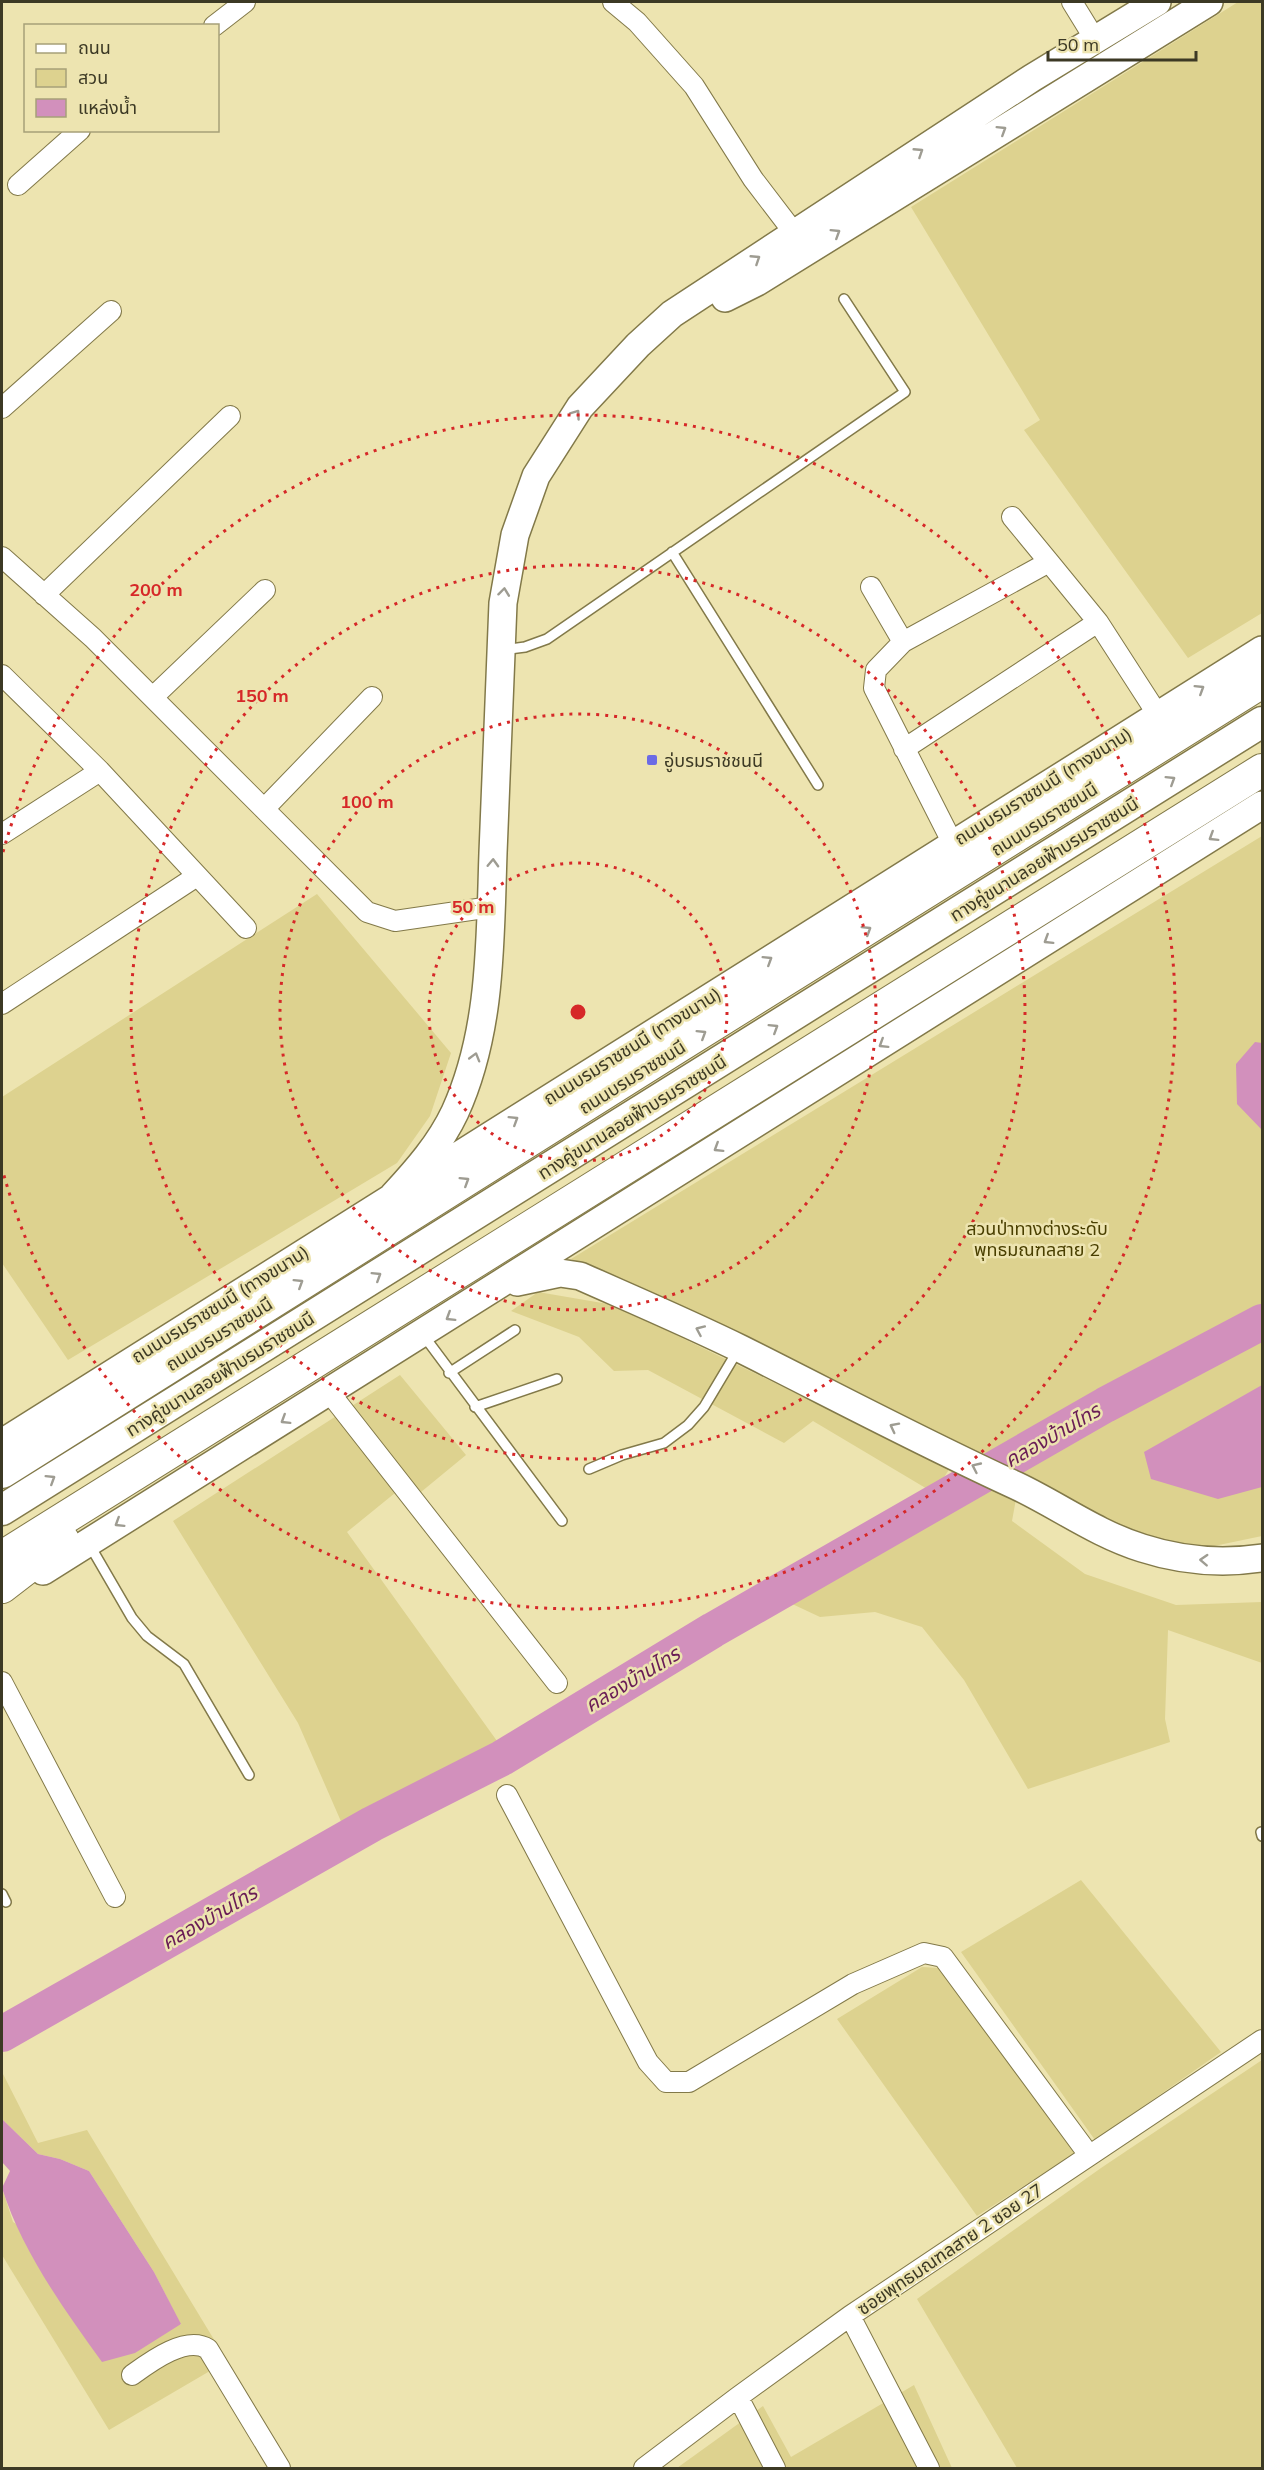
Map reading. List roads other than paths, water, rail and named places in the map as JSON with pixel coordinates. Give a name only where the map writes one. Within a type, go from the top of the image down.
[{"type":"highway","name":"ถนนบรมราชชนนี","points":[[2,1472],[1263,682]]},
{"type":"highway","points":[[2,1557],[1263,770]]},
{"type":"highway","points":[[5,1443],[146,1380]]},
{"type":"highway","points":[[2,1587],[203,1431]]},
{"type":"main road","points":[[393,1196],[441,1138],[467,1082],[477,1050],[484,1011],[491,906],[501,651],[507,569],[514,535],[536,476],[580,407],[610,373],[672,314],[1032,78],[1157,2]]},
{"type":"main road","points":[[672,314],[711,305],[757,282],[1209,2]]},
{"type":"main road","name":"ถนนบรมราชชนนี (ทางขนาน)","points":[[5,1443],[952,842],[1263,650]]},
{"type":"main road","name":"ทางคู่ขนานลอยฟ้าบรมราชชนนี","points":[[2,1510],[1263,722]]},
{"type":"main road","name":"ทางคู่ขนานลอยฟ้าบรมราชชนนี","points":[[2,1540],[1263,752]]},
{"type":"main road","points":[[2,1598],[1263,805]]},
{"type":"main road","points":[[500,1286],[554,1274],[580,1276],[739,1348],[946,1453],[1044,1499],[1096,1530],[1183,1560],[1235,1562],[1263,1558]]},
{"type":"street","points":[[217,24],[245,2]]},
{"type":"street","points":[[613,2],[637,22],[694,86],[753,179],[795,234]]},
{"type":"street","points":[[1072,2],[1096,41]]},
{"type":"street","points":[[18,185],[78,132]]},
{"type":"street","points":[[2,408],[111,311]]},
{"type":"street","points":[[44,595],[230,416]]},
{"type":"street","points":[[1012,517],[1098,622],[1158,715]]},
{"type":"street","points":[[2,557],[93,638],[367,912],[395,921],[491,906]]},
{"type":"street","points":[[952,842],[881,706],[873,678],[876,670],[903,642],[1049,562]]},
{"type":"street","points":[[871,587],[903,642]]},
{"type":"street","points":[[153,697],[265,590]]},
{"type":"street","points":[[904,749],[1098,622]]},
{"type":"street","points":[[2,675],[100,771],[246,928]]},
{"type":"street","points":[[264,808],[372,697]]},
{"type":"street","points":[[2,834],[100,771]]},
{"type":"street","points":[[2,1004],[197,876]]},
{"type":"street","points":[[329,1392],[557,1683]]},
{"type":"street","points":[[2,1682],[115,1897]]},
{"type":"street","points":[[507,1795],[648,2062],[666,2082],[689,2082],[853,1984],[924,1953],[943,1957],[1089,2156]]},
{"type":"street","name":"ซอยพุทธมณฑลสาย 2 ซอย 27","points":[[644,2469],[850,2316],[1263,2040]]},
{"type":"street","points":[[850,2316],[929,2469]]},
{"type":"street","points":[[132,2375],[156,2358],[189,2345],[203,2345],[208,2349],[280,2469]]},
{"type":"street","points":[[738,2397],[775,2469]]},
{"type":"lane","points":[[501,651],[525,647],[547,639],[904,392],[844,299]]},
{"type":"lane","points":[[672,552],[818,784]]},
{"type":"lane","points":[[449,1373],[514,1330]]},
{"type":"lane","points":[[422,1334],[562,1521]]},
{"type":"lane","points":[[589,1469],[622,1455],[664,1443],[687,1425],[704,1407],[739,1348]]},
{"type":"lane","points":[[475,1407],[557,1378]]},
{"type":"lane","points":[[88,1542],[132,1618],[147,1636],[184,1664],[249,1775]]},
{"type":"water","points":[[1255,1042],[1262,1043],[1262,1130],[1237,1104],[1236,1064]]},
{"type":"water","points":[[1262,1385],[1262,1487],[1218,1499],[1151,1479],[1144,1452]]},
{"type":"water","points":[[2,2119],[38,2154],[60,2159],[89,2171],[154,2272],[181,2324],[135,2353],[102,2362],[32,2257],[10,2211],[2,2188],[10,2171],[2,2162]]},
{"type":"waterway","name":"คลองบ้านไทร","points":[[2,2034],[372,1824],[502,1758],[713,1630],[1105,1405],[1262,1322]]},
{"type":"place","name":"อู่บรมราชชนนี","points":[[652,760]]},
{"type":"park label","name":"สวนป่าทางต่างระดับ พุทธมณฑลสาย 2","points":[[1037,1238]]}]
